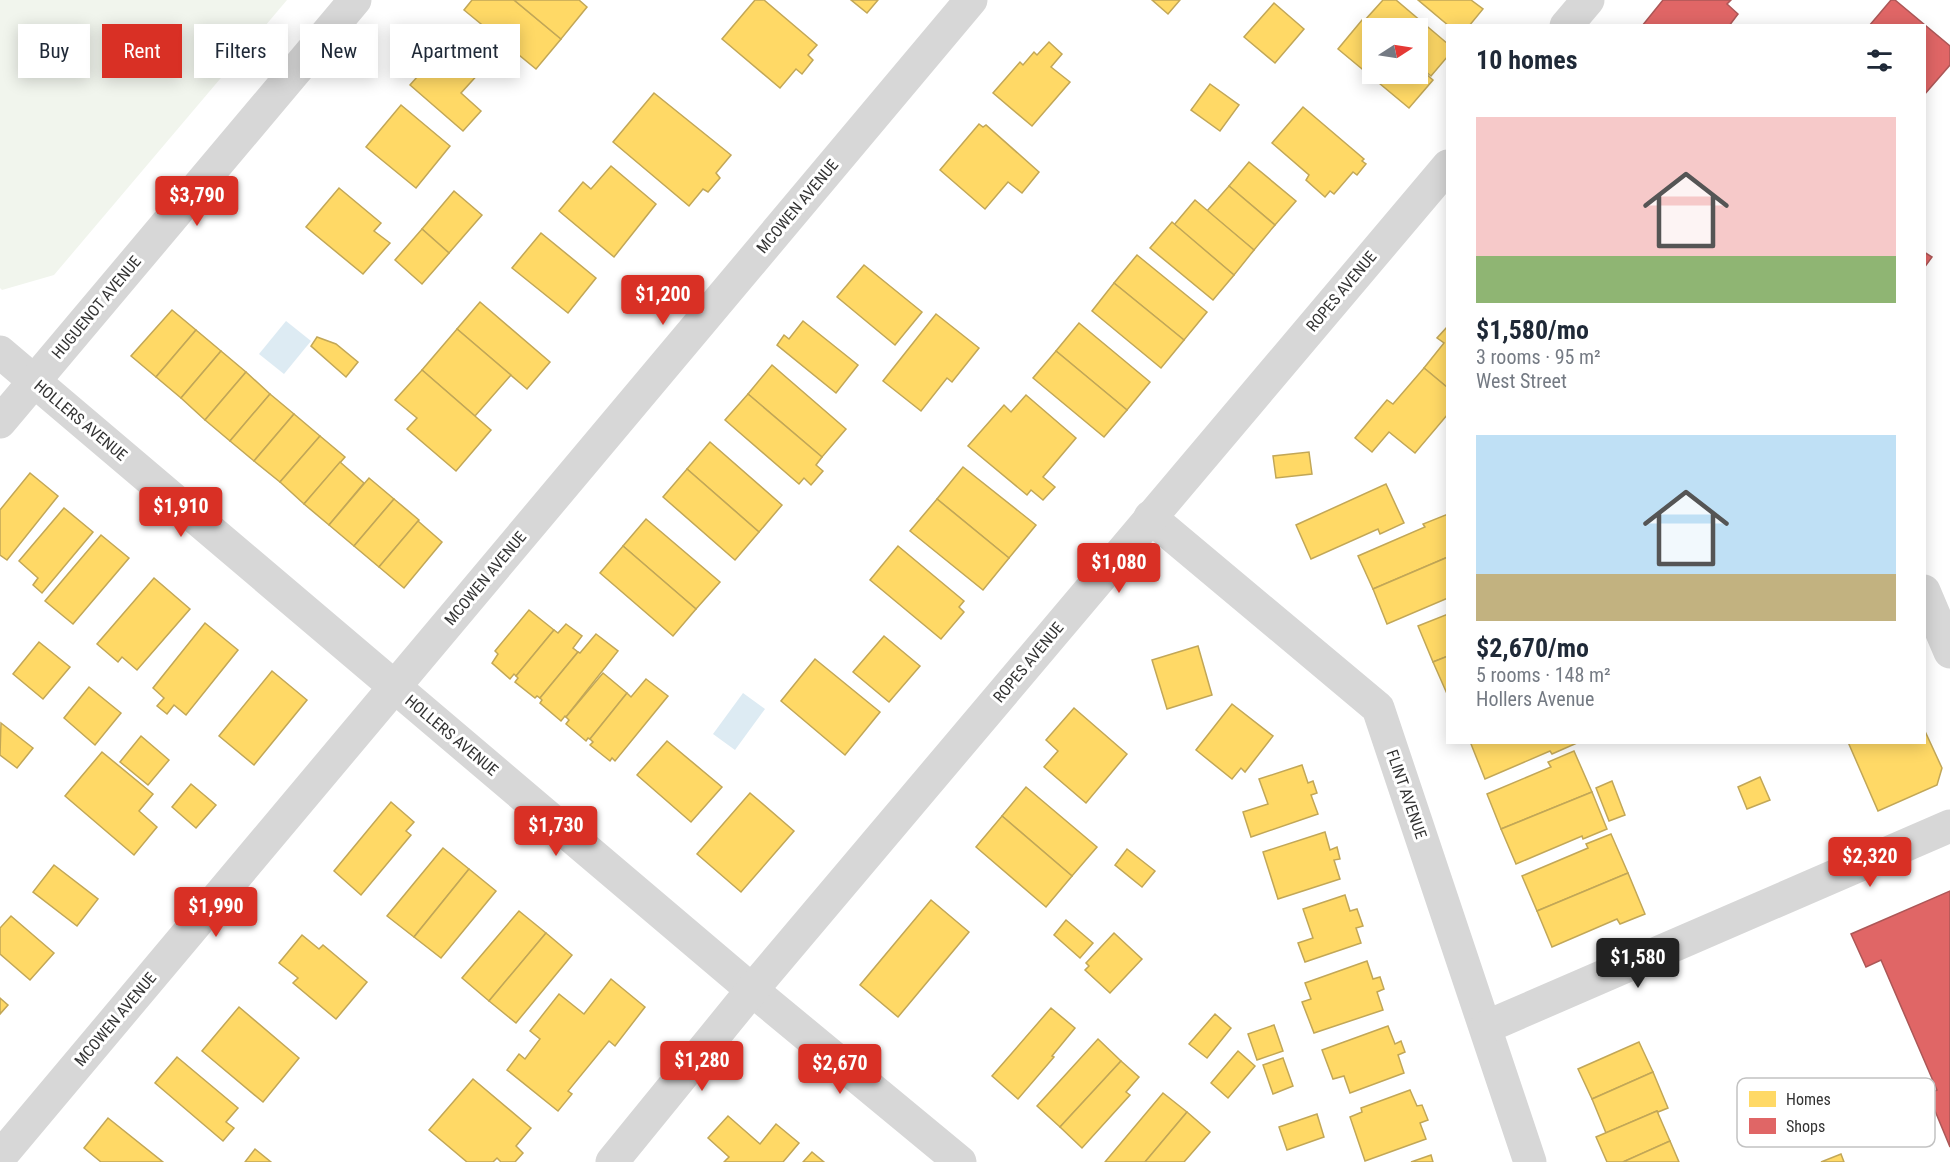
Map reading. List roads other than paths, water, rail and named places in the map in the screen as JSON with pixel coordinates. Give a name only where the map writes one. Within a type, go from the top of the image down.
[{"type":"street","name":"HUGUENOT AVENUE","points":[[0,422],[355,0]]},
{"type":"street","name":"MCOWEN AVENUE","points":[[0,1157],[971,0]]},
{"type":"street","points":[[1568,24],[1588,0]]},
{"type":"street","name":"ROPES AVENUE","points":[[612,1162],[752,990],[1446,168]]},
{"type":"street","name":"HOLLERS AVENUE","points":[[0,352],[752,990],[960,1162]]},
{"type":"street","name":"FLINT AVENUE","points":[[1150,517],[1378,708],[1530,1162]]},
{"type":"street","points":[[1926,596],[1950,652]]},
{"type":"street","points":[[1486,1028],[1950,826]]}]
